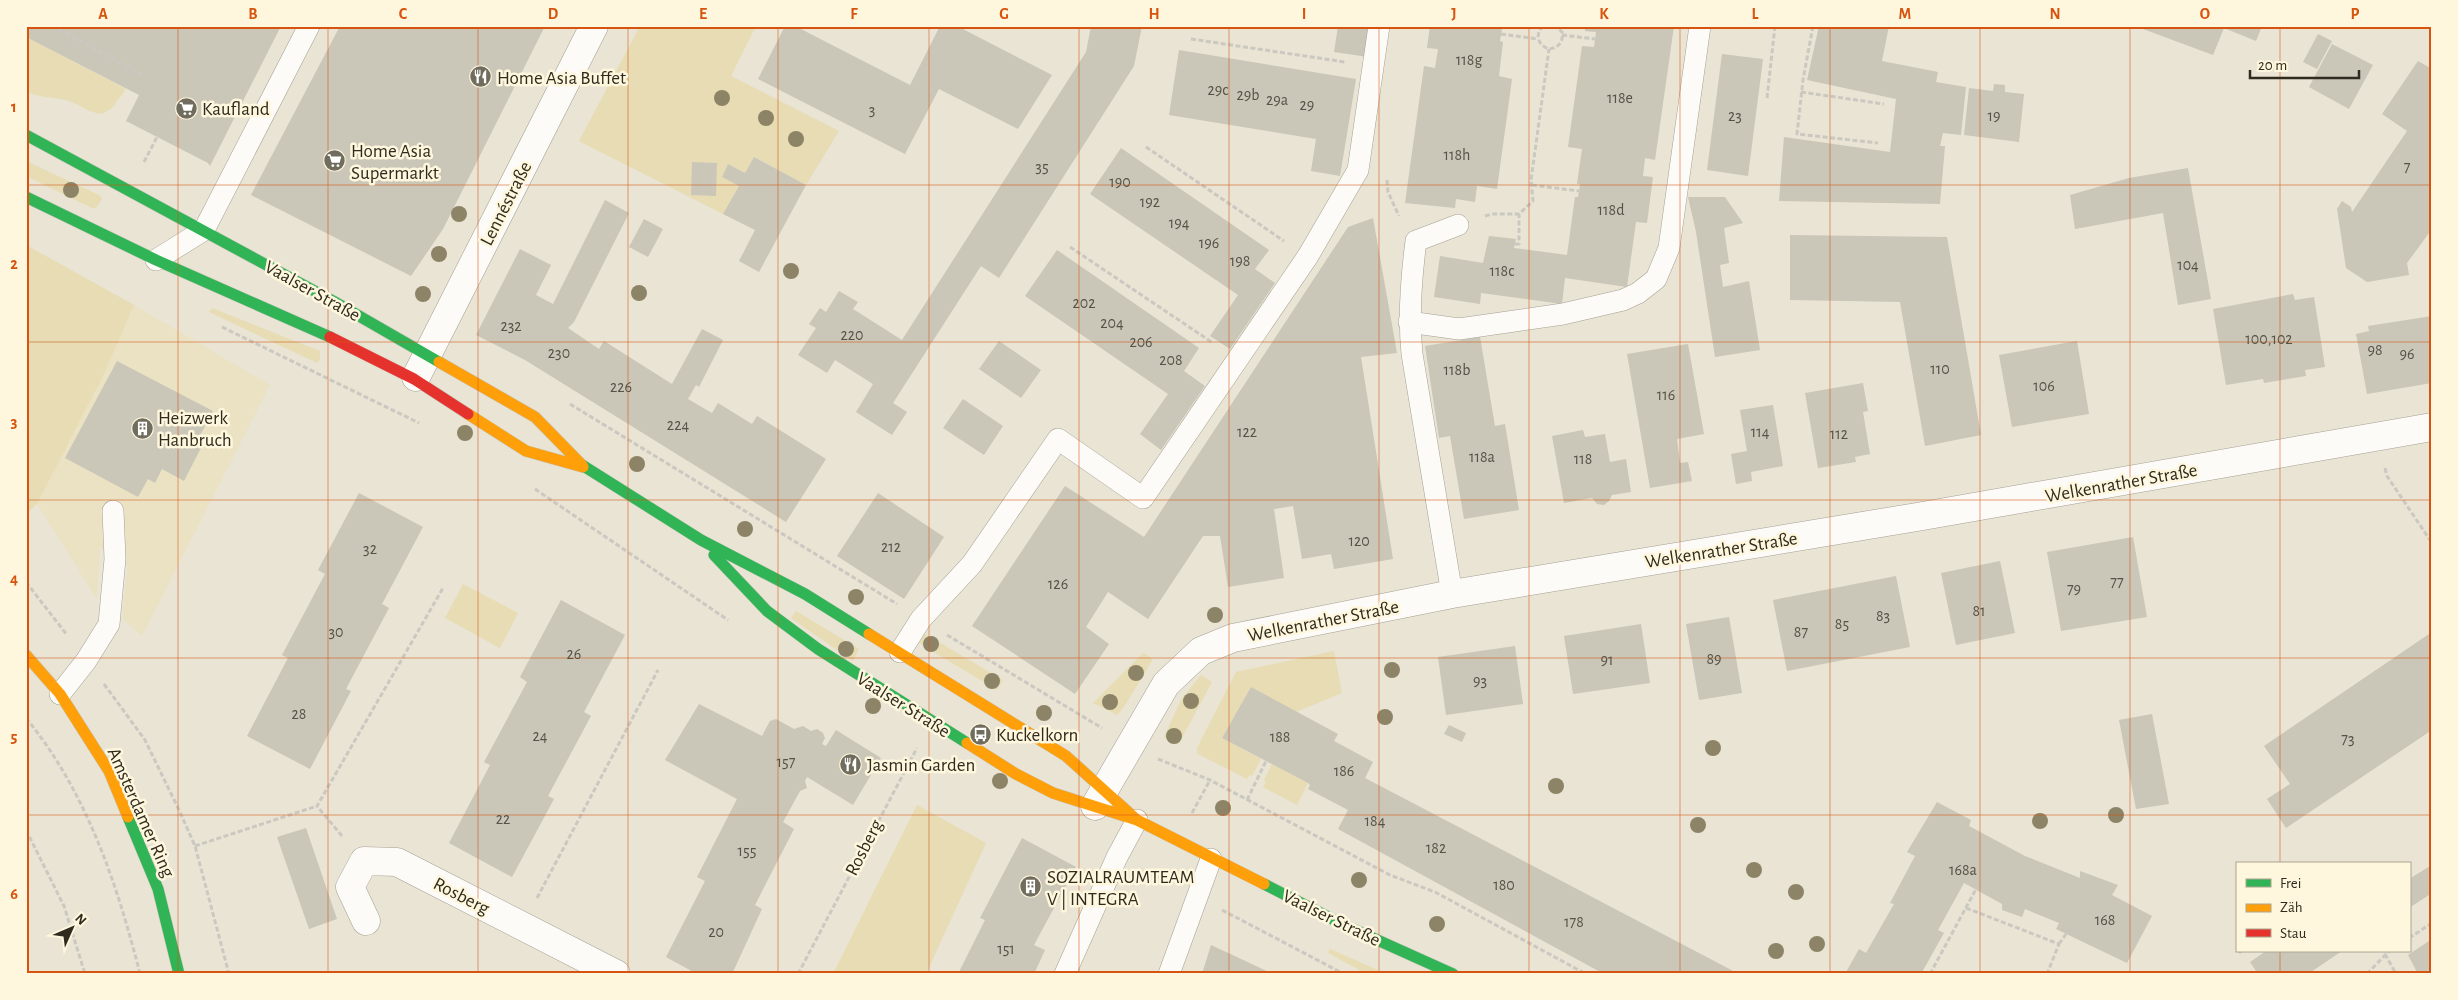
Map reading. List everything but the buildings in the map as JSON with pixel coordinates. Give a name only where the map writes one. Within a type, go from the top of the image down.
[{"type":"main road","name":"Vaalser Straße","points":[[26,135],[204,230],[535,417],[585,468],[701,540],[805,594],[1066,756],[1099,798],[1211,859],[1344,925],[1453,974]]},
{"type":"main road","name":"Vaalser Straße","points":[[26,197],[156,260],[308,326],[414,379],[526,451],[585,468]]},
{"type":"main road","name":"Vaalser Straße","points":[[701,540],[767,611],[818,649],[1016,774],[1053,793],[1099,798],[1137,820]]},
{"type":"main road","name":"Amsterdamer Ring","points":[[26,655],[60,694],[109,771],[158,889],[179,974]]},
{"type":"street","name":"Lennéstraße","points":[[414,379],[428,355],[594,26]]},
{"type":"street","name":"Welkenrather Straße","points":[[1099,798],[1166,684],[1201,651],[1233,638],[1452,594],[1917,517],[2432,427]]},
{"type":"street","name":"Rosberg","points":[[364,861],[397,862],[616,974]]},
{"type":"street","points":[[364,861],[350,887],[366,921]]},
{"type":"lane","points":[[156,260],[204,230],[309,26]]},
{"type":"lane","points":[[900,652],[921,619],[972,564],[1058,438],[1143,498],[1308,256],[1358,170],[1379,26]]},
{"type":"lane","points":[[1409,322],[1460,329],[1563,314],[1623,300],[1638,293],[1656,279],[1668,248],[1700,26]]},
{"type":"lane","points":[[1452,594],[1412,354],[1409,322],[1409,287],[1416,241],[1458,225]]},
{"type":"lane","points":[[60,694],[86,661],[109,624],[115,559],[113,511]]},
{"type":"lane","points":[[1065,974],[1117,857],[1137,820]]},
{"type":"lane","points":[[1169,974],[1211,859]]},
{"type":"path","points":[[52,26],[145,76]]},
{"type":"path","points":[[1543,26],[1539,31],[1538,39],[1542,46],[1549,49],[1560,44],[1562,35],[1556,26]]},
{"type":"path","points":[[1766,98],[1775,26]]},
{"type":"path","points":[[1813,26],[1801,92],[1797,134],[1878,144]]},
{"type":"path","points":[[1501,34],[1538,39]]},
{"type":"path","points":[[1562,35],[1595,39]]},
{"type":"path","points":[[1191,39],[1373,66]]},
{"type":"path","points":[[1458,225],[1492,214],[1519,214],[1533,201],[1532,185],[1549,49]]},
{"type":"path","points":[[1801,92],[1884,104]]},
{"type":"path","points":[[144,163],[157,137]]},
{"type":"path","points":[[1146,147],[1308,256]]},
{"type":"path","points":[[136,158],[152,167]]},
{"type":"path","points":[[1388,172],[1388,192],[1392,203],[1416,241]]},
{"type":"path","points":[[1532,185],[1579,190]]},
{"type":"path","points":[[1515,244],[1519,244],[1519,214]]},
{"type":"path","points":[[1070,247],[1238,360]]},
{"type":"path","points":[[221,326],[424,426]]},
{"type":"path","points":[[562,399],[1076,714],[1168,764],[1210,780],[1390,875],[1435,892],[1586,974]]},
{"type":"path","points":[[2387,476],[2432,543]]},
{"type":"path","points":[[527,484],[730,622]]},
{"type":"path","points":[[26,583],[35,591],[145,740],[195,846],[230,974]]},
{"type":"path","points":[[195,846],[317,806],[442,588]]},
{"type":"path","points":[[523,925],[658,670]]},
{"type":"path","points":[[26,718],[42,738],[67,778],[96,836],[122,905],[140,974]]},
{"type":"path","points":[[909,743],[925,752]]},
{"type":"path","name":"Rosberg","points":[[798,974],[902,773],[917,748]]},
{"type":"path","points":[[1247,800],[1266,761]]},
{"type":"path","points":[[317,806],[364,861]]},
{"type":"path","points":[[26,830],[64,906],[85,974]]},
{"type":"path","points":[[1117,857],[1344,974]]},
{"type":"path","points":[[1930,974],[1976,889]]},
{"type":"path","points":[[1966,908],[2059,944]]},
{"type":"path","points":[[2410,937],[2432,923]]},
{"type":"path","points":[[2047,974],[2059,944],[2066,934]]},
{"type":"path","points":[[2368,974],[2388,952]]},
{"type":"path","points":[[2385,954],[2396,974]]},
{"type":"shaded area","points":[[640,26],[756,26],[731,76],[839,131],[806,185],[754,157],[745,173],[728,164],[722,177],[739,186],[723,214],[579,141]]},
{"type":"shaded area","points":[[26,37],[126,89],[112,108],[102,114],[69,101],[31,94],[26,91]]},
{"type":"shaded area","points":[[26,161],[99,195],[102,199],[96,208],[92,208],[26,176]]},
{"type":"shaded area","points":[[26,245],[134,305],[103,376],[37,504],[26,514]]},
{"type":"shaded area","points":[[134,305],[270,385],[142,636],[122,618],[128,566],[100,547],[97,599],[37,504],[103,376]]},
{"type":"shaded area","points":[[212,308],[320,351],[320,359],[317,363],[209,312]]},
{"type":"shaded area","points":[[463,584],[518,613],[500,648],[445,618]]},
{"type":"shaded area","points":[[796,611],[859,649],[853,661],[791,618]]},
{"type":"shaded area","points":[[925,634],[1003,680],[997,690],[919,643]]},
{"type":"shaded area","points":[[1334,651],[1342,693],[1296,712],[1251,687],[1222,738],[1261,759],[1252,776],[1249,775],[1247,779],[1198,754],[1197,748],[1236,672]]},
{"type":"shaded area","points":[[1143,653],[1153,659],[1124,707],[1117,715],[1093,703]]},
{"type":"shaded area","points":[[1201,675],[1212,682],[1178,745],[1164,737],[1181,700]]},
{"type":"shaded area","points":[[1272,764],[1308,783],[1297,805],[1263,787],[1266,782],[1264,780]]},
{"type":"shaded area","points":[[917,805],[986,843],[926,974],[833,974]]},
{"type":"shaded area","points":[[1330,949],[1385,974],[1367,974],[1328,953]]},
{"type":"traffic: fast","points":[[26,135],[333,301],[439,362]]},
{"type":"traffic: fast","points":[[26,197],[156,260],[330,337]]},
{"type":"traffic: fast","points":[[582,465],[701,540],[805,594],[869,634]]},
{"type":"traffic: fast","points":[[714,555],[767,611],[818,649],[967,743]]},
{"type":"traffic: fast","points":[[128,817],[158,889],[179,974]]},
{"type":"traffic: fast","points":[[1264,884],[1344,925],[1453,974]]},
{"type":"traffic: slow","points":[[439,362],[535,417],[582,465]]},
{"type":"traffic: slow","points":[[468,414],[526,451],[583,467]]},
{"type":"traffic: slow","points":[[869,634],[1066,756],[1137,820]]},
{"type":"traffic: slow","points":[[26,655],[60,694],[109,771],[128,817]]},
{"type":"traffic: slow","points":[[967,743],[1016,774],[1053,793],[1137,820],[1264,884]]},
{"type":"traffic: jam","points":[[330,337],[414,379],[468,414]]},
{"type":"place","name":"Home Asia Buffet","points":[[481,77]]},
{"type":"place","name":"Kaufland","points":[[186,108]]},
{"type":"place","name":"Home Asia Supermarkt","points":[[335,161]]},
{"type":"place","name":"Heizwerk Hanbruch","points":[[142,428]]},
{"type":"place","name":"Kuckelkorn","points":[[980,734]]},
{"type":"place","name":"Jasmin Garden","points":[[851,764]]},
{"type":"place","name":"SOZIALRAUMTEAM V | INTEGRA","points":[[1031,887]]}]
